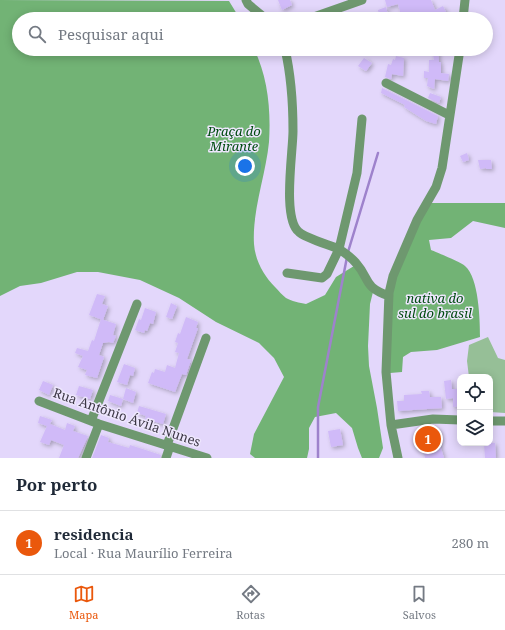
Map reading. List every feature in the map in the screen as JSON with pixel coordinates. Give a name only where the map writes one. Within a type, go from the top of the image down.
[{"type":"street","points":[[246,0],[248,4],[258,12]]},
{"type":"street","points":[[328,12],[362,0]]},
{"type":"street","points":[[464,12],[465,0]]},
{"type":"street","points":[[285,56],[290,88],[293,132],[289,183],[291,216],[293,224],[299,232],[338,249],[351,257],[358,264],[368,283],[373,288],[389,296]]},
{"type":"street","points":[[398,458],[391,425],[386,372],[389,296],[393,276],[418,220],[436,187],[442,168],[459,56]]},
{"type":"street","points":[[386,83],[450,116]]},
{"type":"street","points":[[287,273],[322,278],[328,274],[338,249],[357,173],[362,119]]},
{"type":"street","points":[[86,458],[95,422],[137,304]]},
{"type":"street","points":[[166,458],[206,338]]},
{"type":"street","name":"Rua Antônio Ávila Nunes","points":[[39,400],[95,422],[207,458]]},
{"type":"street","points":[[391,425],[433,419],[457,420]]},
{"type":"street","points":[[493,421],[505,421]]},
{"type":"green space","name":"Praça do Mirante","points":[[0,0],[229,1],[236,12],[12,12],[12,56],[257,56],[263,71],[268,94],[269,142],[255,219],[254,244],[256,256],[264,273],[271,283],[286,298],[296,302],[306,304],[325,295],[336,277],[354,266],[374,288],[370,304],[368,346],[369,366],[383,448],[379,458],[362,458],[352,428],[336,413],[315,417],[309,428],[309,449],[307,458],[255,458],[250,454],[254,434],[284,377],[274,358],[259,343],[216,322],[179,298],[140,280],[98,272],[77,272],[41,283],[20,286],[0,296]]},
{"type":"green space","name":"nativa do sul do brasil","points":[[431,203],[505,203],[505,228],[473,221],[451,238],[429,240],[431,250],[463,264],[470,272],[478,300],[480,337],[437,350],[411,352],[403,357],[402,372],[390,373],[391,314],[394,284],[408,243]]},
{"type":"green space","points":[[488,337],[498,358],[505,360],[505,413],[493,412],[493,374],[469,374],[467,361],[469,345]]},
{"type":"building","points":[[278,0],[290,0],[292,5],[282,10]]},
{"type":"building","points":[[385,0],[431,0],[435,10],[443,6],[446,12],[400,12],[398,4],[387,7]]},
{"type":"building","points":[[386,7],[387,12],[378,12],[378,10]]},
{"type":"building","points":[[396,56],[404,58],[403,76],[392,74],[391,79],[385,77],[388,64],[391,65]]},
{"type":"building","points":[[433,56],[439,56],[439,62],[441,62],[441,73],[449,74],[448,81],[435,79],[434,89],[427,86],[428,78],[424,78],[424,71],[429,72],[429,60],[434,60]]},
{"type":"building","points":[[364,58],[372,63],[366,71],[358,66]]},
{"type":"building","points":[[382,88],[438,116],[436,124],[426,121],[404,107],[405,105],[381,93]]},
{"type":"building","points":[[430,93],[441,97],[439,103],[428,98]]},
{"type":"building","points":[[467,153],[469,160],[463,162],[460,156]]},
{"type":"building","points":[[478,160],[491,160],[492,169],[480,169]]},
{"type":"building","points":[[97,294],[105,296],[102,304],[108,306],[103,320],[89,315]]},
{"type":"building","points":[[171,303],[177,306],[172,319],[166,317]]},
{"type":"building","points":[[145,308],[156,312],[153,324],[150,323],[147,331],[145,330],[144,333],[135,330],[139,319],[141,320]]},
{"type":"building","points":[[186,317],[198,322],[196,328],[198,328],[187,359],[191,360],[186,375],[182,374],[175,392],[148,383],[152,372],[154,373],[155,369],[165,372],[167,365],[175,368],[179,353],[175,352],[178,343],[175,342],[178,333],[180,334]]},
{"type":"building","points":[[101,319],[116,324],[113,335],[116,336],[113,343],[103,343],[99,355],[104,357],[97,378],[85,375],[87,370],[78,367],[83,356],[75,353],[77,348],[88,351],[92,340],[94,341]]},
{"type":"building","points":[[124,364],[135,368],[133,376],[130,375],[127,385],[117,382]]},
{"type":"building","points":[[451,380],[452,389],[457,389],[457,406],[453,407],[453,398],[446,399],[444,381]]},
{"type":"building","points":[[43,381],[53,385],[49,395],[39,390]]},
{"type":"building","points":[[79,386],[93,390],[90,399],[76,395]]},
{"type":"building","points":[[126,388],[136,392],[133,403],[123,399]]},
{"type":"building","points":[[421,391],[429,391],[430,397],[441,397],[442,408],[398,411],[397,401],[404,401],[404,395],[422,394]]},
{"type":"building","points":[[110,395],[123,399],[121,406],[108,401]]},
{"type":"building","points":[[139,406],[166,414],[163,424],[145,419],[146,416],[137,413]]},
{"type":"building","points":[[40,416],[52,420],[50,424],[65,430],[67,423],[75,426],[73,431],[88,436],[78,458],[59,458],[64,445],[51,440],[49,445],[40,442],[47,426],[38,423]]},
{"type":"building","points":[[340,429],[343,445],[331,447],[328,431]]},
{"type":"building","points":[[439,429],[441,442],[439,442],[444,458],[425,458],[420,433]]},
{"type":"building","points":[[101,435],[109,438],[108,442],[129,448],[130,445],[161,455],[160,458],[92,458]]},
{"type":"building","points":[[493,443],[495,443],[496,458],[485,458],[484,446],[493,446]]},
{"type":"waterway","points":[[348,252],[378,153]]},
{"type":"waterway","points":[[318,458],[318,407],[347,257]]},
{"type":"place","name":"residencia","points":[[428,439]]}]
